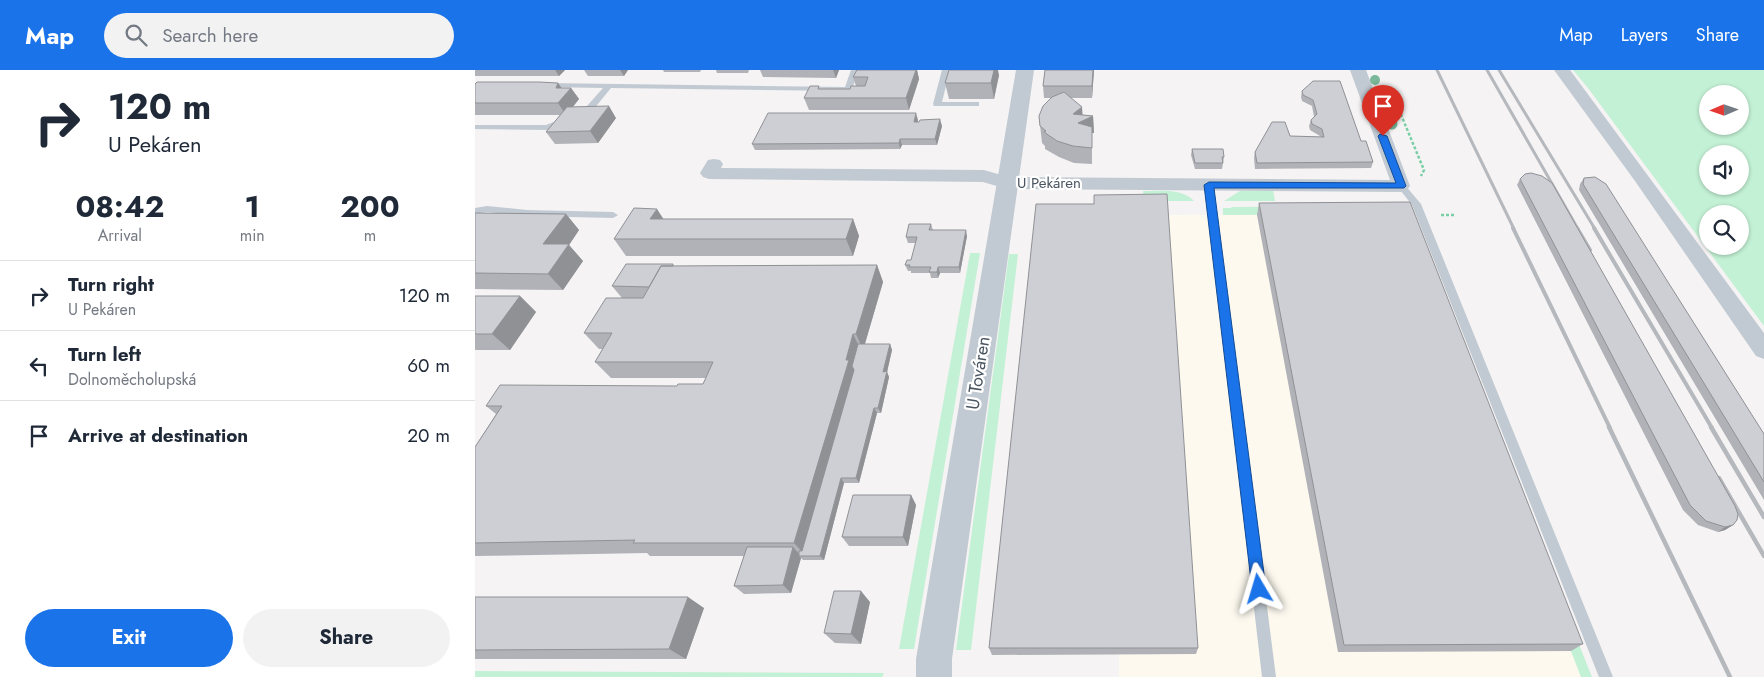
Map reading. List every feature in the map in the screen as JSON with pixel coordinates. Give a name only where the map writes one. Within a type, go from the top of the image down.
[{"type":"street","name":"U Továren","points":[[934,677],[934,659],[1025,70]]},
{"type":"street","points":[[1358,70],[1401,186]]},
{"type":"street","points":[[1562,70],[1764,350]]},
{"type":"street","name":"U Pekáren","points":[[714,164],[709,173],[984,176],[1007,183],[1401,186]]},
{"type":"lane","points":[[533,85],[848,89],[855,70]]},
{"type":"lane","points":[[946,70],[937,104],[976,104]]},
{"type":"lane","points":[[475,127],[547,128],[590,108],[609,86]]},
{"type":"lane","points":[[1209,185],[1269,677]]},
{"type":"lane","points":[[1401,186],[1416,204],[1606,676]]},
{"type":"lane","points":[[475,211],[487,209],[527,213],[613,215]]},
{"type":"shaded area","points":[[1405,214],[1581,677],[1119,677],[1119,654],[1167,215]]},
{"type":"green space","points":[[1573,70],[1764,70],[1764,326],[1711,255],[1749,255],[1749,205],[1699,205],[1699,238]]},
{"type":"green space","points":[[1273,190],[1275,201],[1224,201],[1240,191]]},
{"type":"green space","points":[[1143,191],[1177,192],[1184,194],[1194,201],[1144,201]]},
{"type":"green space","points":[[1410,206],[1405,214],[1223,215],[1223,208],[1232,207]]},
{"type":"green space","points":[[970,253],[980,253],[914,649],[899,649]]},
{"type":"green space","points":[[1009,254],[1018,254],[971,650],[956,650]]},
{"type":"green space","points":[[1547,589],[1557,589],[1592,677],[1581,677]]},
{"type":"green space","points":[[475,671],[884,673],[882,677],[475,677]]},
{"type":"building","points":[[857,70],[916,70],[906,98],[804,98],[810,86],[819,86],[818,89],[850,89],[851,86],[865,86],[868,77],[853,77]]},
{"type":"building","points":[[949,70],[994,70],[991,83],[945,83]]},
{"type":"building","points":[[1045,70],[1093,70],[1092,86],[1043,86]]},
{"type":"building","points":[[1313,81],[1340,81],[1361,141],[1366,141],[1373,162],[1257,163],[1255,152],[1272,122],[1285,122],[1290,136],[1324,137],[1322,129],[1312,124],[1311,120],[1317,114],[1313,100],[1303,95],[1302,91]]},
{"type":"building","points":[[477,82],[558,83],[556,88],[571,88],[558,103],[475,103],[475,84]]},
{"type":"building","points":[[1064,92],[1082,107],[1073,114],[1093,116],[1078,123],[1092,127],[1092,148],[1073,146],[1057,141],[1044,132],[1046,131],[1040,126],[1039,116],[1043,106],[1052,97]]},
{"type":"building","points":[[609,106],[590,131],[546,132],[567,107]]},
{"type":"building","points":[[768,113],[916,113],[914,122],[940,119],[935,139],[900,139],[899,143],[752,144]]},
{"type":"building","points":[[1192,149],[1223,149],[1223,163],[1195,163]]},
{"type":"building","points":[[1531,173],[1542,176],[1552,183],[1735,506],[1738,514],[1737,520],[1733,525],[1725,527],[1706,521],[1690,505],[1520,179],[1525,174]]},
{"type":"building","points":[[1595,177],[1606,184],[1764,434],[1764,482],[1583,184],[1584,178]]},
{"type":"building","points":[[1167,194],[1198,648],[989,648],[1036,204],[1094,204],[1094,195]]},
{"type":"building","points":[[1410,202],[1583,644],[1344,645],[1259,203]]},
{"type":"building","points":[[634,208],[657,209],[650,219],[853,219],[846,239],[614,239]]},
{"type":"building","points":[[475,213],[566,214],[543,244],[569,244],[548,274],[475,273]]},
{"type":"building","points":[[909,224],[931,224],[929,230],[966,230],[959,267],[938,267],[937,272],[929,272],[931,267],[909,267],[910,265],[905,265],[907,260],[911,260],[917,237],[906,237]]},
{"type":"building","points":[[626,264],[673,264],[673,266],[661,266],[649,287],[612,286]]},
{"type":"building","points":[[877,265],[856,334],[853,334],[846,360],[849,360],[794,543],[633,543],[635,540],[475,543],[475,447],[502,406],[486,406],[500,385],[677,386],[678,384],[703,384],[713,362],[595,362],[612,333],[584,333],[606,298],[643,298],[661,266]]},
{"type":"building","points":[[475,296],[520,296],[492,334],[475,334]]},
{"type":"building","points":[[858,344],[890,344],[883,372],[887,371],[878,408],[874,408],[856,478],[841,478],[820,556],[799,556],[854,370],[852,366]]},
{"type":"building","points":[[853,495],[911,495],[903,537],[842,537]]},
{"type":"building","points":[[747,547],[793,547],[783,585],[734,586]]},
{"type":"building","points":[[834,591],[861,591],[851,634],[824,633]]},
{"type":"building","points":[[475,597],[688,597],[669,649],[475,650]]},
{"type":"railway","points":[[1437,70],[1514,229]]},
{"type":"railway","points":[[1487,70],[1578,229]]},
{"type":"railway","points":[[1499,70],[1595,229]]},
{"type":"railway","points":[[1513,228],[1610,428]]},
{"type":"railway","points":[[1577,228],[1590,250]]},
{"type":"railway","points":[[1594,228],[1712,428]]},
{"type":"railway","points":[[1609,427],[1730,677]]},
{"type":"railway","points":[[1711,427],[1764,517]]},
{"type":"railway","points":[[1719,478],[1764,556]]},
{"type":"route","points":[[1259,589],[1209,185],[1401,186],[1383,136]]}]
